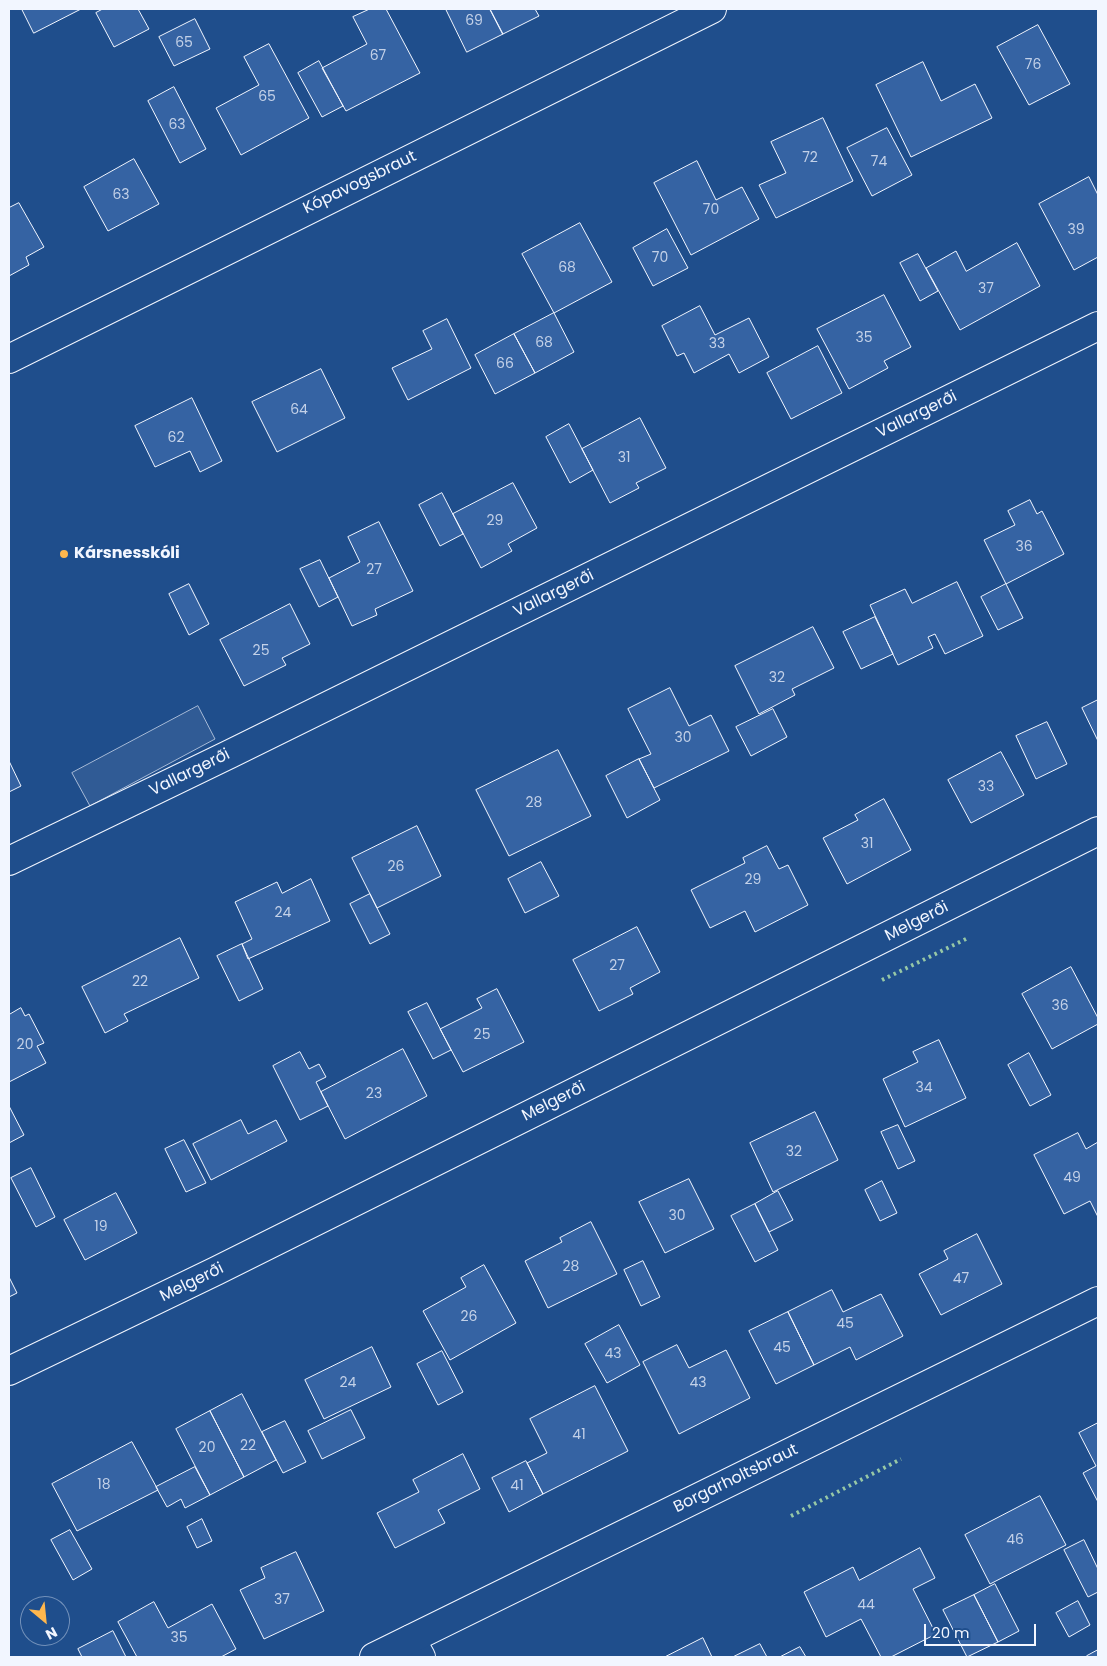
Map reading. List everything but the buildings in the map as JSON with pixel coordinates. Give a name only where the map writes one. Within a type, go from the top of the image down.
[{"type":"street","name":"Kópavogsbraut","points":[[9,358],[712,9]]},
{"type":"street","name":"Vallargerði","points":[[9,861],[1098,326]]},
{"type":"street","name":"Melgerði","points":[[9,1371],[216,1271],[1098,831]]},
{"type":"street","name":"Borgarholtsbraut","points":[[374,1657],[416,1648],[1098,1301]]},
{"type":"shaded area","points":[[198,706],[215,739],[90,806],[72,773]]},
{"type":"hedge","points":[[882,980],[968,938]]},
{"type":"hedge","points":[[791,1516],[901,1459]]},
{"type":"place","name":"Kársnesskóli","points":[[64,554]]}]
